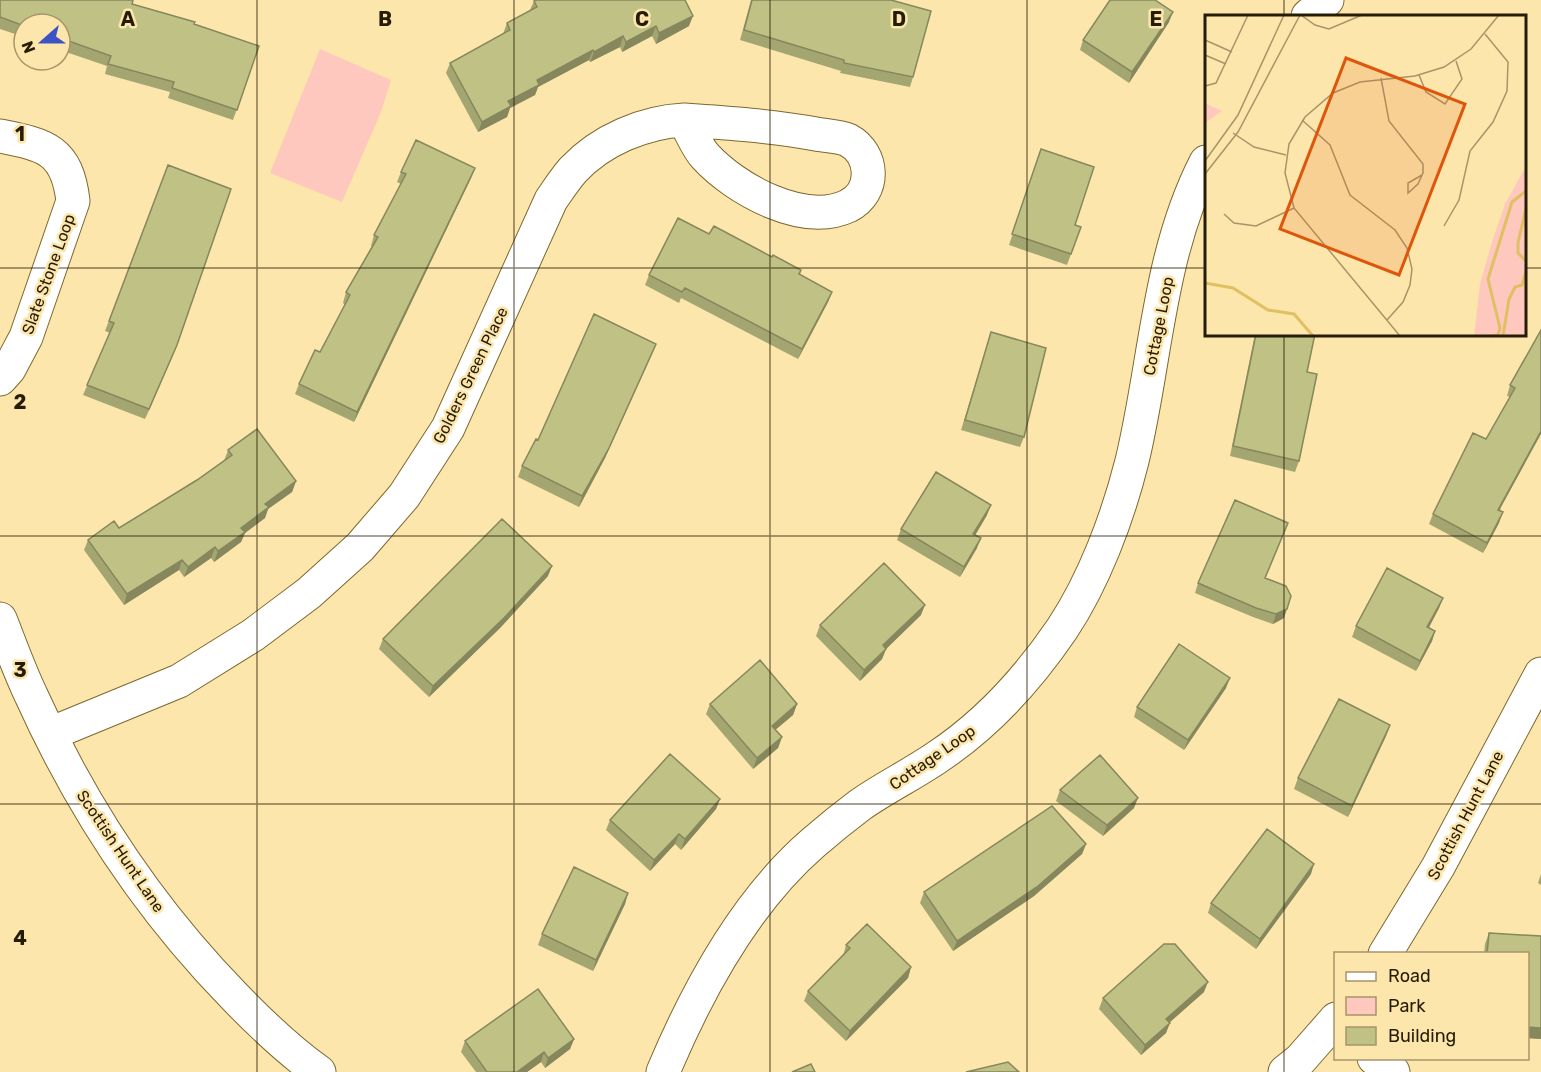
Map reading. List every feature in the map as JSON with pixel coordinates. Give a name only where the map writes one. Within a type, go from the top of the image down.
[{"type":"street","points":[[1309,15],[1327,0]]},
{"type":"street","name":"Golders Green Place","points":[[50,734],[179,681],[253,635],[309,593],[360,547],[404,496],[448,428],[551,200],[573,170],[602,146],[636,129],[672,121],[684,120],[773,126],[846,139],[861,149],[868,165],[869,179],[860,198],[847,206],[819,212],[791,209],[727,177],[703,154],[684,120]]},
{"type":"street","name":"Slate Stone Loop","points":[[0,136],[42,146],[60,160],[71,179],[74,201],[26,337],[9,369],[0,379]]},
{"type":"street","name":"Cottage Loop","points":[[663,1072],[695,1001],[734,936],[771,887],[811,844],[861,805],[937,757],[988,717],[1032,670],[1064,627],[1092,573],[1120,503],[1132,459],[1162,293],[1182,223],[1205,165]]},
{"type":"street","name":"Scottish Hunt Lane","points":[[0,619],[30,693],[50,734],[96,818],[140,886],[197,958],[258,1021],[319,1072]]},
{"type":"street","name":"Scottish Hunt Lane","points":[[1386,952],[1438,867],[1541,674]]},
{"type":"street","points":[[1285,1072],[1334,1026]]},
{"type":"street","points":[[1375,1060],[1393,1072]]},
{"type":"green space","points":[[320,49],[391,80],[381,112],[342,202],[270,173]]},
{"type":"building","points":[[0,0],[133,0],[132,4],[195,22],[194,24],[259,46],[237,110],[172,88],[174,82],[108,64],[111,56],[72,42],[72,12],[12,12],[12,22],[0,17]]},
{"type":"building","points":[[685,0],[693,16],[659,33],[656,26],[626,42],[623,36],[594,52],[593,50],[537,80],[539,85],[508,101],[511,106],[482,122],[450,63],[510,30],[507,23],[537,7],[534,1]]},
{"type":"building","points":[[752,0],[891,0],[931,11],[913,77],[844,63],[844,60],[744,30]]},
{"type":"building","points":[[1110,0],[1155,0],[1173,12],[1132,72],[1083,40]]},
{"type":"building","points":[[416,140],[475,168],[357,412],[299,384],[315,350],[320,352],[350,295],[346,292],[378,237],[374,235],[406,174],[401,172]]},
{"type":"building","points":[[1041,149],[1094,167],[1075,225],[1081,227],[1071,254],[1012,234]]},
{"type":"building","points":[[168,165],[231,189],[177,345],[149,409],[87,385],[114,323],[109,321]]},
{"type":"building","points":[[678,218],[709,234],[714,226],[801,270],[799,274],[832,292],[802,349],[685,288],[682,292],[649,275]]},
{"type":"building","points":[[594,314],[656,344],[609,448],[582,496],[522,466],[536,439],[538,440]]},
{"type":"building","points":[[1541,330],[1541,431],[1498,510],[1503,512],[1487,543],[1433,514],[1473,433],[1486,439],[1515,388],[1510,385]]},
{"type":"building","points":[[991,332],[1046,348],[1024,437],[965,420]]},
{"type":"building","points":[[1256,336],[1315,336],[1307,372],[1317,374],[1299,461],[1233,446]]},
{"type":"building","points":[[257,429],[296,481],[265,504],[269,507],[241,528],[245,532],[218,551],[215,547],[188,567],[182,560],[127,594],[88,540],[114,521],[119,528],[197,480],[232,455],[228,450]]},
{"type":"building","points":[[936,472],[991,505],[973,534],[981,538],[964,567],[901,529]]},
{"type":"building","points":[[1235,500],[1288,523],[1265,578],[1286,586],[1291,596],[1287,609],[1276,614],[1256,608],[1198,583]]},
{"type":"building","points":[[502,519],[552,566],[504,618],[433,686],[383,639]]},
{"type":"building","points":[[884,563],[925,605],[883,645],[886,649],[864,670],[820,625]]},
{"type":"building","points":[[1387,568],[1443,598],[1427,627],[1435,631],[1420,661],[1356,626]]},
{"type":"building","points":[[1179,644],[1230,678],[1188,740],[1137,707]]},
{"type":"building","points":[[760,660],[797,704],[772,726],[782,737],[757,758],[710,704]]},
{"type":"building","points":[[1339,699],[1390,725],[1352,806],[1298,778]]},
{"type":"building","points":[[670,754],[720,799],[685,839],[679,834],[654,860],[610,820]]},
{"type":"building","points":[[1100,755],[1138,798],[1107,825],[1060,790]]},
{"type":"building","points":[[1052,806],[1086,844],[1038,886],[957,941],[924,892]]},
{"type":"building","points":[[1267,829],[1314,864],[1260,939],[1211,903]]},
{"type":"building","points":[[574,867],[628,893],[596,960],[542,934]]},
{"type":"building","points":[[867,924],[911,967],[850,1031],[808,991],[850,948],[846,945]]},
{"type":"building","points":[[1489,933],[1541,936],[1541,1028],[1529,1027],[1529,952],[1487,952]]},
{"type":"building","points":[[1164,944],[1175,944],[1208,982],[1166,1019],[1170,1023],[1145,1045],[1103,998]]},
{"type":"building","points":[[538,989],[574,1039],[548,1058],[544,1052],[517,1072],[487,1072],[465,1041]]},
{"type":"building","points":[[1008,1062],[1019,1072],[966,1072]]},
{"type":"building","points":[[811,1064],[815,1072],[792,1072]]}]
